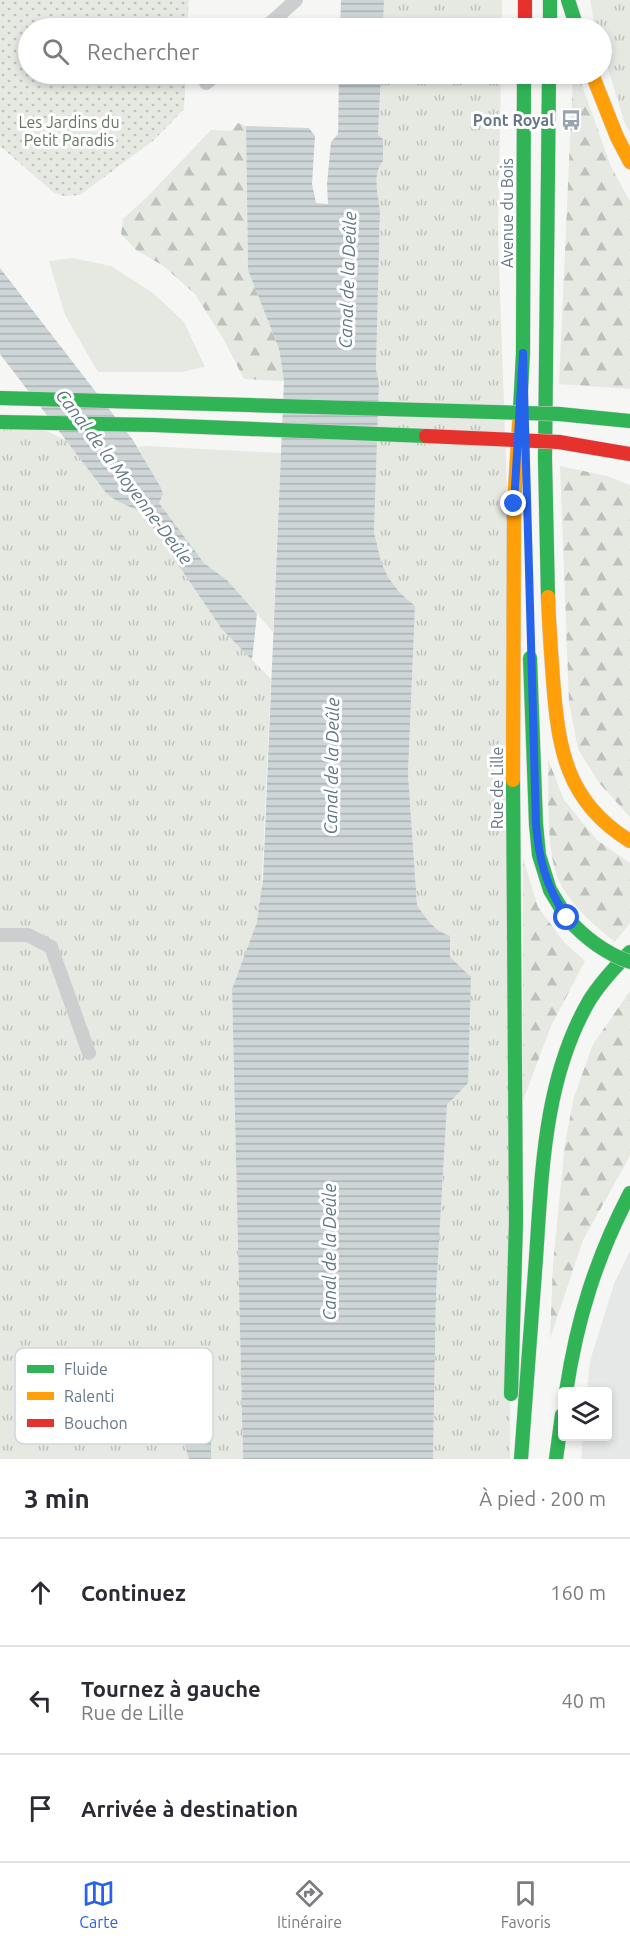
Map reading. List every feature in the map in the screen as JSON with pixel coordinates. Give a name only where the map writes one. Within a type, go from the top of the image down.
[{"type":"main road","points":[[525,0],[525,18]]},
{"type":"main road","points":[[550,0],[550,18]]},
{"type":"main road","points":[[568,0],[574,18]]},
{"type":"main road","points":[[578,0],[578,18]]},
{"type":"main road","name":"Avenue du Bois","points":[[523,353],[525,84]]},
{"type":"main road","points":[[549,84],[545,379],[546,589],[555,707],[560,745],[574,785],[586,803],[611,829],[630,841]]},
{"type":"main road","points":[[596,84],[617,137],[630,162]]},
{"type":"main road","points":[[523,353],[527,571]]},
{"type":"main road","name":"Rue de Lille","points":[[510,1459],[516,1222],[513,832],[514,516],[523,353]]},
{"type":"main road","points":[[0,398],[559,414],[630,421]]},
{"type":"main road","points":[[0,422],[154,425],[559,442],[630,454]]},
{"type":"main road","points":[[530,641],[539,855],[550,890],[567,918],[581,934],[597,946],[630,962]]},
{"type":"main road","points":[[521,1459],[543,1161],[553,1094],[559,1067],[570,1037],[584,1011],[618,963],[630,952]]},
{"type":"main road","points":[[567,1387],[572,1347],[584,1299],[597,1260],[630,1193]]},
{"type":"main road","points":[[556,1459],[558,1441]]},
{"type":"lane","points":[[276,18],[296,0]]},
{"type":"lane","points":[[0,934],[28,935],[51,947],[89,1053]]},
{"type":"shaded area","points":[[630,1251],[630,1459],[581,1459],[583,1441],[612,1441],[612,1387],[587,1387],[590,1361],[614,1284]]},
{"type":"green space","name":"Les Jardins du Petit Paradis","points":[[0,0],[189,0],[188,18],[18,18],[18,84],[185,84],[184,109],[154,140],[80,195],[64,196],[53,192],[0,146]]},
{"type":"green space","points":[[384,0],[502,0],[502,18],[383,18]]},
{"type":"green space","points":[[590,0],[630,0],[630,133],[612,82],[612,18],[593,18]]},
{"type":"green space","points":[[381,84],[501,84],[498,235],[513,662],[510,1459],[433,1459],[436,1293],[447,1105],[468,1083],[450,957],[442,933],[425,918],[417,905],[408,774],[415,606],[399,592],[388,577],[381,562],[374,532],[379,383],[376,369],[380,211],[377,178],[383,161],[378,135]]},
{"type":"green space","points":[[573,84],[582,84],[611,167],[630,201],[630,389],[559,384]]},
{"type":"green space","points":[[238,123],[246,126],[248,270],[279,349],[284,381],[244,379],[224,340],[195,294],[162,265],[136,250],[121,234],[123,219],[211,130],[231,131]]},
{"type":"green space","points":[[73,258],[111,266],[153,293],[184,322],[205,367],[181,372],[98,372],[65,315],[49,261]]},
{"type":"green space","points":[[0,428],[47,431],[69,442],[107,494],[143,513],[221,628],[271,679],[261,901],[257,922],[232,989],[243,1459],[0,1459]]},
{"type":"green space","points":[[138,447],[281,453],[273,632],[227,580],[204,563],[158,503],[163,494]]},
{"type":"green space","points":[[560,466],[607,476],[630,485],[630,817],[600,784],[578,749],[569,703]]},
{"type":"green space","points":[[548,759],[564,800],[597,840],[630,863],[630,923],[615,942],[579,909],[566,893],[556,873],[550,841]]},
{"type":"green space","points":[[523,858],[538,907],[564,942],[585,961],[551,1026],[523,1101]]},
{"type":"green space","points":[[630,991],[630,1156],[583,1240],[550,1339],[553,1264],[565,1143],[574,1097],[593,1044]]},
{"type":"water","points":[[341,0],[384,0],[383,18],[340,18]]},
{"type":"water","name":"Canal de la Deûle","points":[[339,84],[381,84],[378,135],[383,139],[383,161],[377,178],[380,211],[376,369],[379,383],[374,532],[381,562],[388,577],[399,592],[415,606],[408,774],[417,905],[431,924],[450,936],[450,957],[471,977],[468,1083],[447,1105],[436,1293],[433,1459],[243,1459],[232,989],[257,922],[263,879],[284,381],[279,349],[248,270],[246,126],[309,128],[315,136],[312,184],[316,203],[328,204],[327,184],[331,142],[338,134]]},
{"type":"water","name":"Canal de la Moyenne-Deûle","points":[[0,268],[133,440],[161,488],[163,494],[159,503],[204,563],[227,580],[257,614],[252,660],[221,628],[143,513],[107,494],[0,354]]},
{"type":"water","points":[[184,1444],[211,1444],[211,1459],[189,1459]]},
{"type":"traffic: fast","points":[[550,0],[550,18]]},
{"type":"traffic: fast","points":[[568,0],[574,18]]},
{"type":"traffic: fast","points":[[520,410],[523,353],[524,84]]},
{"type":"traffic: fast","points":[[548,597],[545,459],[549,84]]},
{"type":"traffic: fast","points":[[0,398],[249,405]]},
{"type":"traffic: fast","points":[[249,405],[559,414]]},
{"type":"traffic: fast","points":[[559,414],[630,421]]},
{"type":"traffic: fast","points":[[0,422],[154,425],[426,436]]},
{"type":"traffic: fast","points":[[530,658],[539,855],[550,890],[567,918]]},
{"type":"traffic: fast","points":[[511,1394],[516,1222],[513,780]]},
{"type":"traffic: fast","points":[[567,918],[596,944],[630,962]]},
{"type":"traffic: fast","points":[[521,1459],[540,1192],[554,1094],[574,1031],[589,1001],[608,975],[630,952]]},
{"type":"traffic: fast","points":[[567,1387],[576,1339],[589,1290],[607,1241],[630,1193]]},
{"type":"traffic: fast","points":[[556,1459],[558,1441]]},
{"type":"traffic: slow","points":[[596,84],[617,137],[630,162]]},
{"type":"traffic: slow","points":[[513,780],[514,505],[520,410]]},
{"type":"traffic: slow","points":[[548,597],[555,704],[558,728],[569,771],[579,791],[592,809],[609,826],[630,841]]},
{"type":"traffic: jam","points":[[525,0],[525,18]]},
{"type":"traffic: jam","points":[[426,436],[559,442]]},
{"type":"traffic: jam","points":[[559,442],[630,454]]},
{"type":"place","name":"Pont Royal","points":[[571,120]]},
{"type":"route","points":[[514,504],[523,353],[525,501],[536,824],[539,855],[544,873],[558,906],[567,918]]}]
